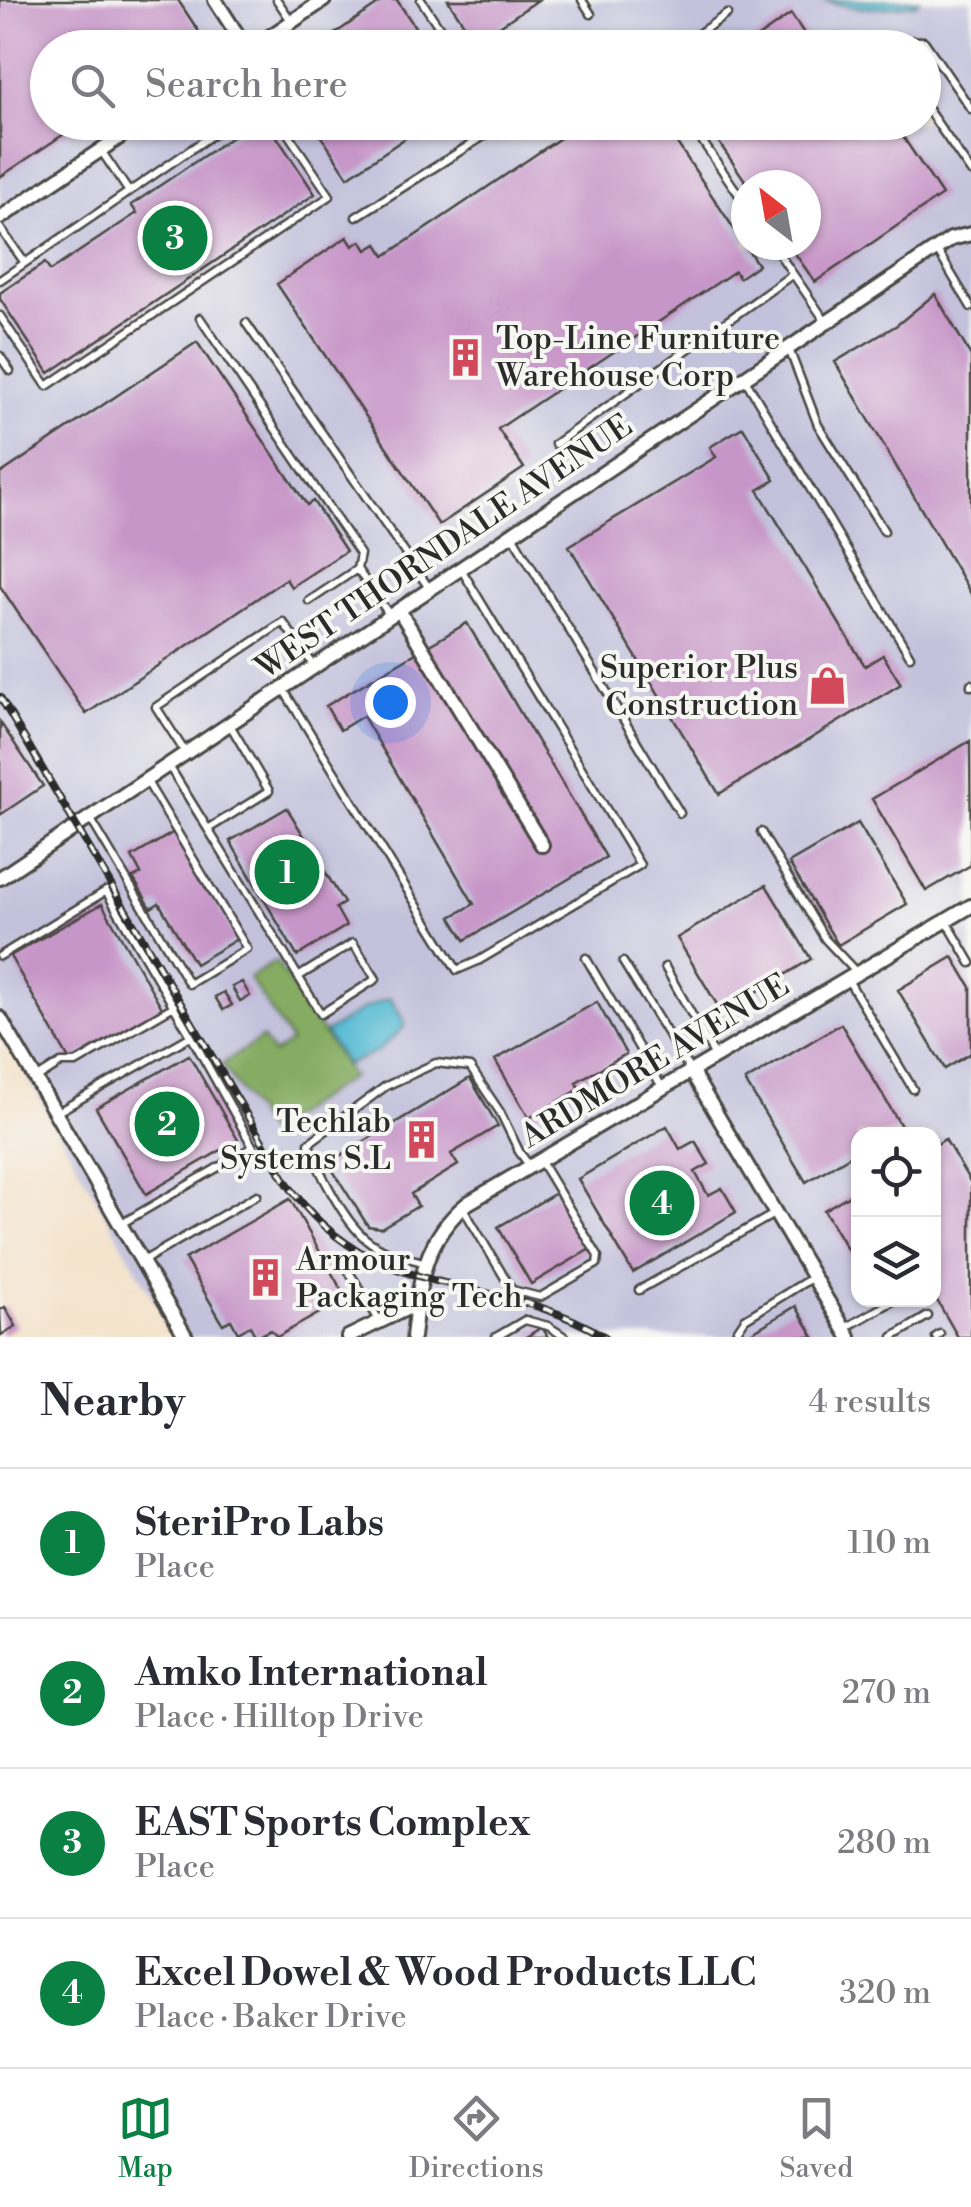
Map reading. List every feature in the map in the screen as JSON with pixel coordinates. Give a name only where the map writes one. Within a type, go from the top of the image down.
[{"type":"street","points":[[215,0],[237,30]]},
{"type":"street","points":[[279,30],[324,0]]},
{"type":"street","points":[[0,218],[116,140]]},
{"type":"street","name":"WEST THORNDALE AVENUE","points":[[0,878],[936,249],[971,234]]},
{"type":"street","points":[[394,612],[542,845]]},
{"type":"street","name":"ARDMORE AVENUE","points":[[413,1337],[426,1263],[436,1237],[462,1207],[971,906]]},
{"type":"street","points":[[0,1018],[186,1337]]},
{"type":"street","points":[[691,1071],[846,1333]]},
{"type":"street","points":[[348,1337],[416,1304]]},
{"type":"lane","points":[[277,0],[292,22]]},
{"type":"lane","points":[[421,0],[441,30]]},
{"type":"lane","points":[[582,0],[592,14]]},
{"type":"lane","points":[[704,30],[727,14]]},
{"type":"lane","points":[[941,70],[971,110]]},
{"type":"lane","points":[[941,129],[971,172]]},
{"type":"lane","points":[[0,280],[199,140]]},
{"type":"lane","points":[[0,316],[47,386],[330,196],[292,140]]},
{"type":"lane","points":[[356,217],[478,140]]},
{"type":"lane","points":[[702,140],[731,183]]},
{"type":"lane","points":[[101,150],[129,192]]},
{"type":"lane","points":[[0,228],[25,263]]},
{"type":"lane","points":[[936,249],[971,307]]},
{"type":"lane","points":[[783,260],[826,323]]},
{"type":"lane","points":[[555,444],[793,274]]},
{"type":"lane","points":[[200,318],[360,554],[358,569],[394,612]]},
{"type":"lane","points":[[246,323],[429,589]]},
{"type":"lane","points":[[788,348],[818,425],[884,530]]},
{"type":"lane","points":[[0,356],[10,371]]},
{"type":"lane","points":[[744,378],[910,656]]},
{"type":"lane","points":[[511,534],[680,813]]},
{"type":"lane","points":[[283,688],[457,970],[640,865],[460,568]]},
{"type":"lane","points":[[309,600],[358,569]]},
{"type":"lane","points":[[186,753],[156,707],[282,622],[315,667]]},
{"type":"lane","points":[[208,829],[269,792],[229,724]]},
{"type":"lane","points":[[169,764],[208,829],[298,977],[321,1014],[376,979],[353,943],[298,977]]},
{"type":"lane","points":[[90,817],[189,984],[248,949],[146,780]]},
{"type":"lane","points":[[761,832],[825,939],[852,976],[914,1089]]},
{"type":"lane","points":[[0,956],[106,891],[253,1147],[120,1224]]},
{"type":"lane","points":[[946,920],[971,962]]},
{"type":"lane","points":[[586,958],[662,1088]]},
{"type":"lane","points":[[623,962],[691,1071]]},
{"type":"lane","points":[[665,967],[715,1057]]},
{"type":"lane","points":[[36,1079],[61,1063],[76,1063],[174,1006]]},
{"type":"lane","points":[[56,1114],[191,1036]]},
{"type":"lane","points":[[426,1263],[366,1239],[316,1163],[309,1143],[386,1086],[436,1063],[470,1067],[500,1112],[520,1153],[535,1163],[598,1256],[597,1264],[540,1297],[512,1290],[462,1207]]},
{"type":"lane","points":[[142,1262],[257,1195]]},
{"type":"lane","points":[[640,1290],[775,1213]]},
{"type":"lane","points":[[339,1256],[378,1320]]},
{"type":"lane","points":[[734,1337],[745,1319],[813,1278]]},
{"type":"lane","points":[[846,1333],[885,1307]]},
{"type":"lane","points":[[893,1337],[928,1316]]},
{"type":"lane","points":[[496,1337],[525,1320],[548,1326],[565,1337]]},
{"type":"shaded area","points":[[0,0],[971,0],[971,1337],[175,1337],[0,1028]]},
{"type":"green space","points":[[276,961],[352,1077],[267,1132],[222,1064],[262,1038],[273,1054],[291,1042],[249,978]]},
{"type":"water","points":[[824,0],[919,0],[915,4],[869,8]]},
{"type":"water","points":[[390,998],[404,1027],[377,1052],[346,1065],[325,1033],[363,1009]]},
{"type":"building","points":[[0,0],[178,0],[198,30],[30,30],[30,140],[55,140],[0,177]]},
{"type":"building","points":[[384,0],[397,0],[417,30],[340,30]]},
{"type":"building","points":[[448,0],[538,0],[494,30],[468,30]]},
{"type":"building","points":[[791,14],[802,30],[768,30]]},
{"type":"building","points":[[227,140],[279,140],[315,194],[49,373],[0,299],[0,293],[45,263],[50,271],[137,213],[131,205]]},
{"type":"building","points":[[324,140],[402,140],[348,177]]},
{"type":"building","name":"Top-Line Furniture Warehouse Corp","points":[[557,140],[675,140],[731,224],[731,260],[755,260],[758,265],[739,278],[735,271],[498,429],[524,468],[439,525],[277,284],[347,237],[353,246],[361,241],[367,250],[377,244],[385,256]]},
{"type":"building","points":[[717,140],[905,140],[942,195],[815,282],[800,260],[821,260],[821,170],[738,170]]},
{"type":"building","points":[[935,294],[971,356],[971,594],[835,362],[897,325]]},
{"type":"building","points":[[197,342],[307,505],[313,501],[346,551],[291,587],[286,579],[86,714],[0,586],[0,474]]},
{"type":"building","points":[[743,427],[775,480],[758,490],[865,666],[883,655],[901,684],[719,794],[569,546],[716,457],[710,447]]},
{"type":"building","points":[[467,623],[606,857],[465,940],[451,917],[474,904],[363,716],[340,730],[326,706]]},
{"type":"building","points":[[0,722],[43,786],[0,815]]},
{"type":"building","points":[[970,741],[971,865],[926,891],[872,799]]},
{"type":"building","points":[[287,808],[344,903],[336,908],[346,926],[297,956],[230,841]]},
{"type":"building","points":[[858,823],[907,904],[838,945],[789,863]]},
{"type":"building","points":[[174,832],[237,939],[195,964],[159,903],[151,908],[133,878],[141,874],[132,857]]},
{"type":"building","points":[[766,885],[811,959],[722,1013],[677,938]]},
{"type":"building","points":[[102,904],[162,1008],[70,1061],[10,956]]},
{"type":"building","points":[[953,957],[971,987],[971,1053],[945,1069],[898,990]]},
{"type":"building","points":[[242,982],[250,996],[240,1001],[232,987]]},
{"type":"building","points":[[224,992],[232,1005],[223,1010],[215,997]]},
{"type":"building","points":[[597,1002],[626,1054],[576,1082],[580,1089],[529,1118],[495,1060]]},
{"type":"building","points":[[841,1024],[901,1126],[851,1127],[851,1155],[806,1182],[745,1081]]},
{"type":"building","points":[[189,1055],[238,1140],[146,1194],[96,1108]]},
{"type":"building","name":"Techlab Systems S.L","points":[[470,1078],[498,1126],[451,1154],[458,1165],[411,1194],[418,1206],[381,1228],[368,1226],[328,1163]]},
{"type":"building","points":[[667,1126],[680,1149],[695,1141],[709,1164],[695,1172],[708,1195],[722,1188],[736,1212],[633,1273],[578,1179]]},
{"type":"building","points":[[945,1139],[971,1183],[971,1337],[958,1337],[941,1307],[941,1142]]},
{"type":"building","points":[[556,1193],[590,1249],[531,1284],[498,1227]]},
{"type":"building","points":[[851,1194],[851,1256],[824,1210]]},
{"type":"building","name":"Armour Packaging Tech","points":[[290,1199],[346,1298],[277,1337],[271,1330],[256,1337],[250,1326],[238,1333],[231,1320],[223,1324],[185,1259]]},
{"type":"building","points":[[796,1306],[814,1337],[744,1337]]},
{"type":"building","points":[[5,1307],[16,1326],[1,1335],[0,1310]]},
{"type":"building","points":[[542,1327],[548,1337],[526,1337]]},
{"type":"railway","points":[[0,697],[285,1180],[318,1221],[355,1249],[394,1268],[520,1301],[605,1337]]},
{"type":"place","name":"EAST Sports Complex","points":[[175,238]]},
{"type":"place","name":"Top-Line Furniture Warehouse Corp","points":[[466,357]]},
{"type":"place","name":"Superior Plus Construction","points":[[828,686]]},
{"type":"place","name":"SteriPro Labs","points":[[287,872]]},
{"type":"place","name":"Amko International","points":[[167,1124]]},
{"type":"place","name":"Techlab Systems S.L","points":[[421,1140]]},
{"type":"place","name":"Excel Dowel & Wood Products LLC","points":[[662,1203]]},
{"type":"place","name":"Armour Packaging Tech","points":[[266,1278]]}]
